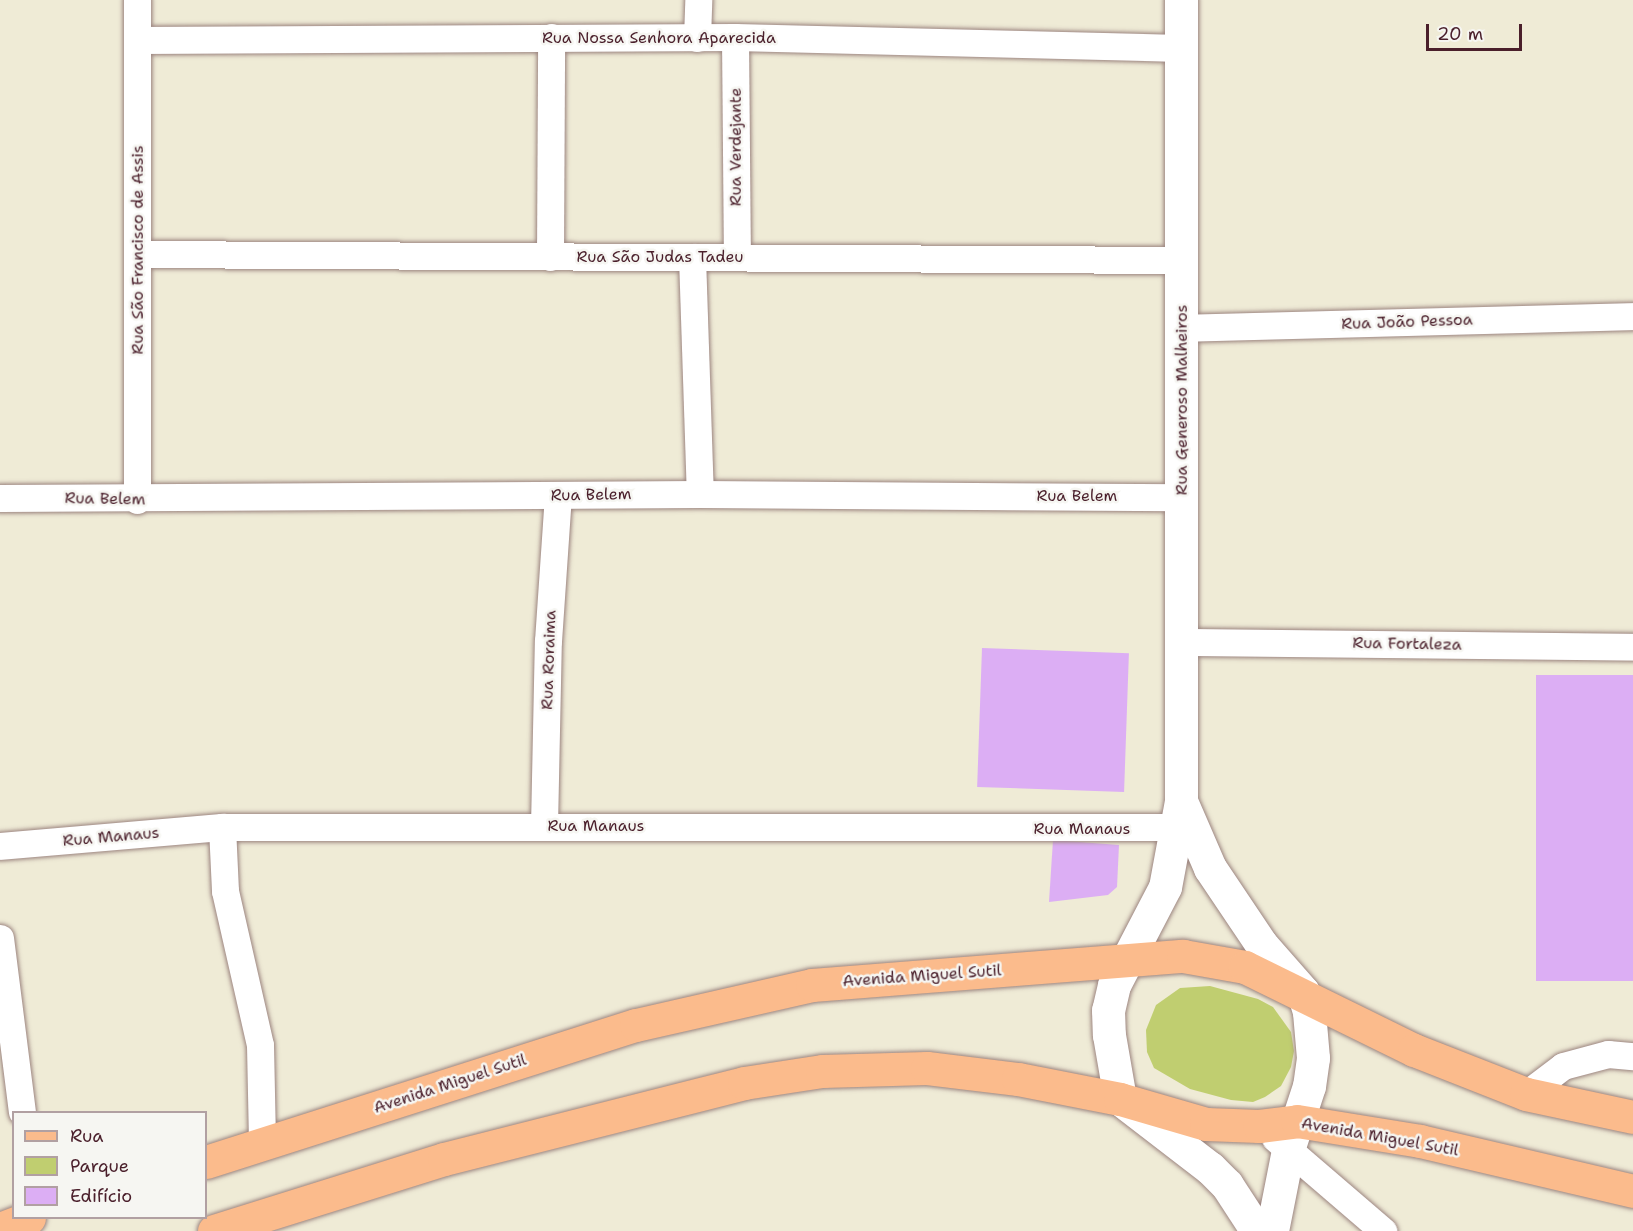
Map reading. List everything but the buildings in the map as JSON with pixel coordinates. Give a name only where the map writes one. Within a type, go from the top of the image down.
[{"type":"main road","name":"Avenida Miguel Sutil","points":[[207,1162],[636,1025],[812,985],[1183,956],[1213,958],[1245,967],[1303,992],[1414,1050],[1526,1094],[1633,1117]]},
{"type":"main road","name":"Avenida Miguel Sutil","points":[[214,1231],[444,1159],[744,1083],[822,1071],[927,1068],[1018,1078],[1120,1099],[1206,1124],[1260,1126],[1292,1136],[1420,1141],[1633,1191]]},
{"type":"main road","points":[[0,1229],[26,1219]]},
{"type":"street","name":"Rua São Francisco de Assis","points":[[137,0],[137,500]]},
{"type":"street","points":[[697,38],[698,0]]},
{"type":"street","name":"Rua Generoso Malheiros","points":[[1181,0],[1181,642],[1184,819]]},
{"type":"street","points":[[550,257],[551,37]]},
{"type":"street","name":"Rua Nossa Senhora Aparecida","points":[[137,40],[735,37],[1181,48]]},
{"type":"street","name":"Rua Verdejante","points":[[735,37],[737,257]]},
{"type":"street","name":"Rua São Judas Tadeu","points":[[138,254],[1182,260]]},
{"type":"street","points":[[692,257],[700,494]]},
{"type":"street","name":"Rua João Pessoa","points":[[1181,328],[1633,316]]},
{"type":"street","name":"Rua Belem","points":[[0,498],[137,500],[700,494],[1182,496]]},
{"type":"street","name":"Rua Roraima","points":[[544,826],[549,641],[558,495]]},
{"type":"street","name":"Rua Fortaleza","points":[[1181,642],[1633,647]]},
{"type":"street","points":[[1184,819],[1165,887],[1150,920],[1123,961],[1108,1010],[1120,1099],[1210,1168],[1227,1185],[1257,1231]]},
{"type":"street","points":[[1184,819],[1210,868],[1236,907],[1303,992],[1312,1029],[1313,1058],[1309,1086],[1292,1136],[1272,1231]]},
{"type":"street","name":"Rua Manaus","points":[[0,846],[222,827],[1184,819]]},
{"type":"street","points":[[222,827],[225,891],[260,1045],[262,1144]]},
{"type":"street","points":[[0,939],[22,1111]]},
{"type":"street","points":[[1526,1094],[1563,1066],[1608,1054],[1633,1056]]},
{"type":"street","points":[[1292,1136],[1383,1231]]},
{"type":"green space","points":[[1210,986],[1258,999],[1273,1007],[1291,1032],[1294,1051],[1291,1067],[1281,1086],[1265,1097],[1253,1102],[1231,1100],[1190,1089],[1154,1068],[1147,1052],[1146,1030],[1156,1005],[1180,988]]}]
